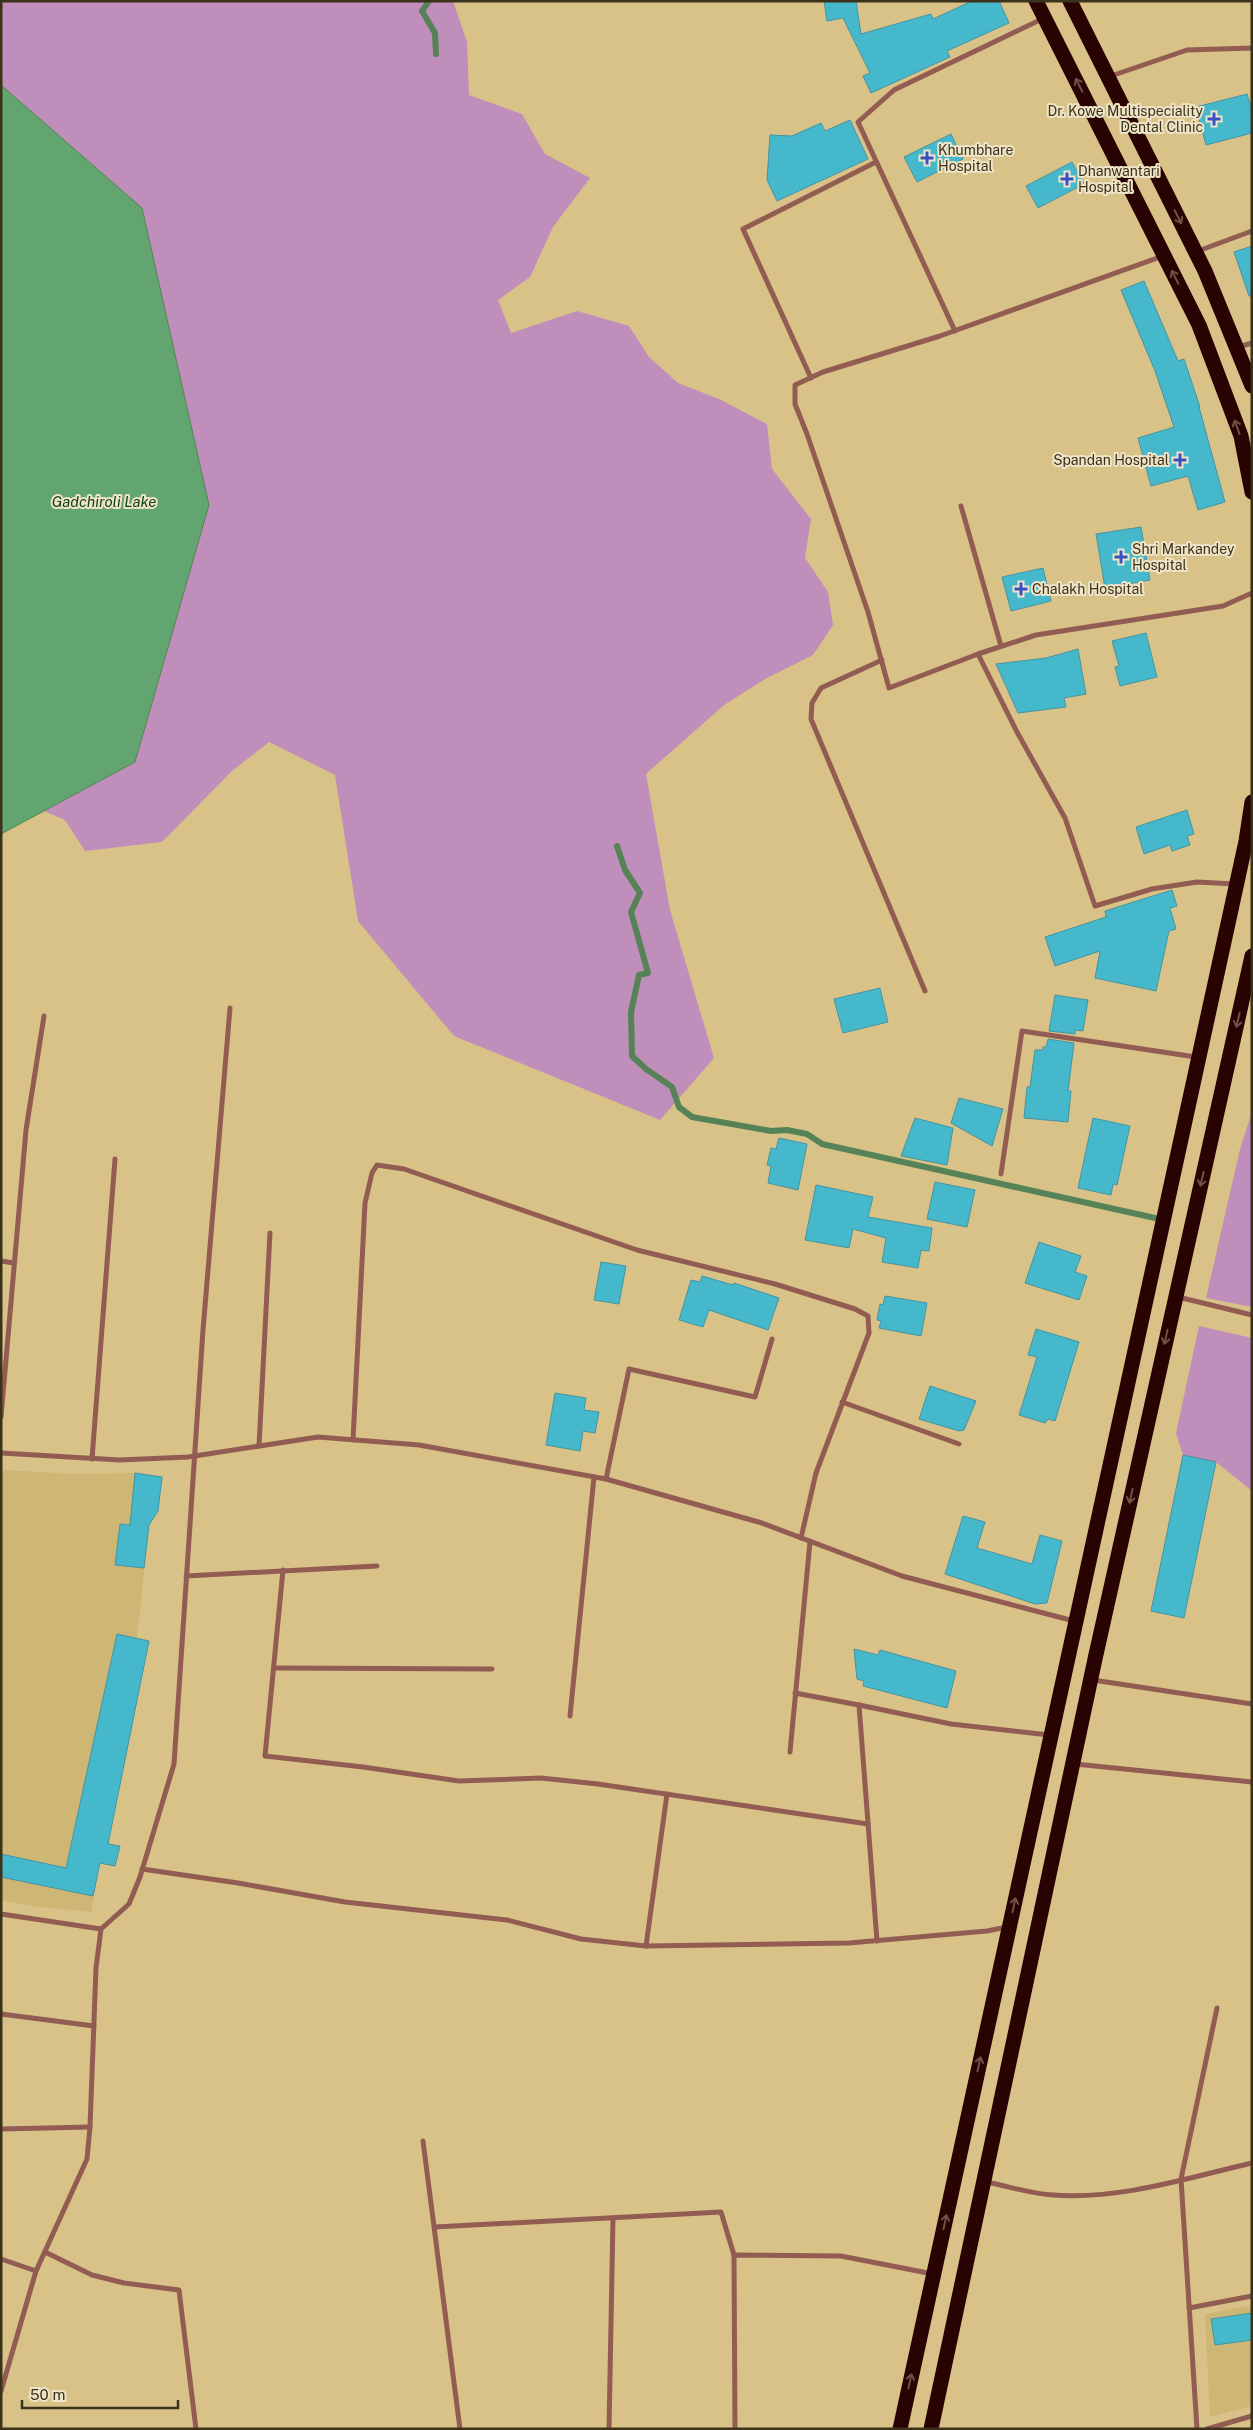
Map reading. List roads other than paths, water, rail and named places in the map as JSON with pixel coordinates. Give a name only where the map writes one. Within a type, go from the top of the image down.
[{"type":"highway","points":[[1036,1],[1199,325],[1241,436],[1252,492]]},
{"type":"highway","points":[[1070,1],[1244,345],[1252,386]]},
{"type":"highway","points":[[900,2429],[1237,884],[1252,802]]},
{"type":"highway","points":[[931,2429],[1090,1680],[1252,956]]},
{"type":"street","points":[[955,331],[858,122],[894,90],[1045,18]]},
{"type":"street","points":[[1108,77],[1187,50],[1252,48]]},
{"type":"street","points":[[812,378],[743,229],[876,162]]},
{"type":"street","points":[[1196,252],[1252,231]]},
{"type":"street","points":[[1164,256],[955,331],[824,372],[795,385],[795,404],[868,612],[889,688],[978,654],[1036,635],[1223,606],[1252,593]]},
{"type":"street","points":[[961,506],[1001,646]]},
{"type":"street","points":[[978,654],[1017,732],[1065,818],[1095,906],[1152,889],[1197,882],[1237,884]]},
{"type":"street","points":[[882,660],[821,688],[812,703],[811,719],[925,991]]},
{"type":"street","points":[[1,2391],[36,2271],[86,2159],[90,2127],[96,1968],[101,1929],[128,1904],[142,1869],[174,1764],[186,1576],[230,1008]]},
{"type":"street","points":[[1,1418],[3,1357],[26,1130],[44,1016]]},
{"type":"street","points":[[1001,1174],[1022,1031],[1199,1057]]},
{"type":"street","points":[[92,1459],[115,1158]]},
{"type":"street","points":[[354,1440],[365,1203],[372,1173],[377,1165],[404,1169],[482,1198],[637,1250],[775,1284],[855,1309],[868,1316],[869,1333],[816,1473],[801,1538]]},
{"type":"street","points":[[259,1446],[270,1233]]},
{"type":"street","points":[[1,1261],[14,1263]]},
{"type":"street","points":[[1175,1296],[1252,1315]]},
{"type":"street","points":[[606,1479],[629,1369],[755,1397],[772,1339]]},
{"type":"street","points":[[842,1402],[959,1444]]},
{"type":"street","points":[[1,1453],[120,1460],[195,1456],[318,1438],[419,1445],[606,1479],[762,1523],[902,1576],[1077,1622]]},
{"type":"street","points":[[570,1716],[594,1477]]},
{"type":"street","points":[[790,1752],[810,1542]]},
{"type":"street","points":[[186,1576],[377,1566]]},
{"type":"street","points":[[283,1570],[265,1756],[363,1767],[459,1781],[541,1778],[667,1794],[868,1824]]},
{"type":"street","points":[[275,1668],[492,1669]]},
{"type":"street","points":[[1090,1680],[1252,1704]]},
{"type":"street","points":[[795,1693],[952,1724],[1052,1735]]},
{"type":"street","points":[[859,1705],[877,1941]]},
{"type":"street","points":[[1072,1764],[1252,1782]]},
{"type":"street","points":[[646,1946],[667,1794]]},
{"type":"street","points":[[142,1869],[238,1883],[345,1902],[506,1920],[581,1939],[646,1946],[839,1944],[987,1931],[1010,1926]]},
{"type":"street","points":[[1,1914],[101,1929]]},
{"type":"street","points":[[1197,2429],[1181,2179],[1217,2008]]},
{"type":"street","points":[[1,2014],[94,2026]]},
{"type":"street","points":[[1,2129],[90,2127]]},
{"type":"street","points":[[423,2141],[460,2429]]},
{"type":"street","points":[[983,2182],[1052,2195],[1098,2195],[1252,2163]]},
{"type":"street","points":[[435,2228],[721,2212],[734,2255],[735,2429]]},
{"type":"street","points":[[609,2429],[612,2218]]},
{"type":"street","points":[[45,2252],[92,2275],[124,2283],[179,2290],[196,2429]]},
{"type":"street","points":[[734,2255],[841,2256],[933,2275]]},
{"type":"street","points":[[1,2258],[36,2271]]},
{"type":"street","points":[[1189,2308],[1252,2296]]},
{"type":"street","points":[[1207,2429],[1252,2416]]},
{"type":"water","name":"Gadchiroli Lake","points":[[1,85],[142,208],[209,505],[135,762],[1,834]]},
{"type":"waterway","points":[[429,1],[422,11],[435,33],[436,54]]},
{"type":"waterway","points":[[617,846],[625,870],[640,893],[631,912],[648,973],[639,975],[631,1012],[632,1056],[646,1069],[672,1087],[679,1107],[692,1117],[771,1131],[787,1130],[807,1134],[822,1144],[1155,1218]]},
{"type":"place","name":"Dr. Kowe Multispeciality Dental Clinic","points":[[1214,119]]},
{"type":"place","name":"Khumbhare Hospital","points":[[927,158]]},
{"type":"place","name":"Dhanwantari Hospital","points":[[1067,179]]},
{"type":"place","name":"Spandan Hospital","points":[[1180,460]]},
{"type":"place","name":"Shri Markandey Hospital","points":[[1121,557]]},
{"type":"place","name":"Chalakh Hospital","points":[[1021,589]]}]
